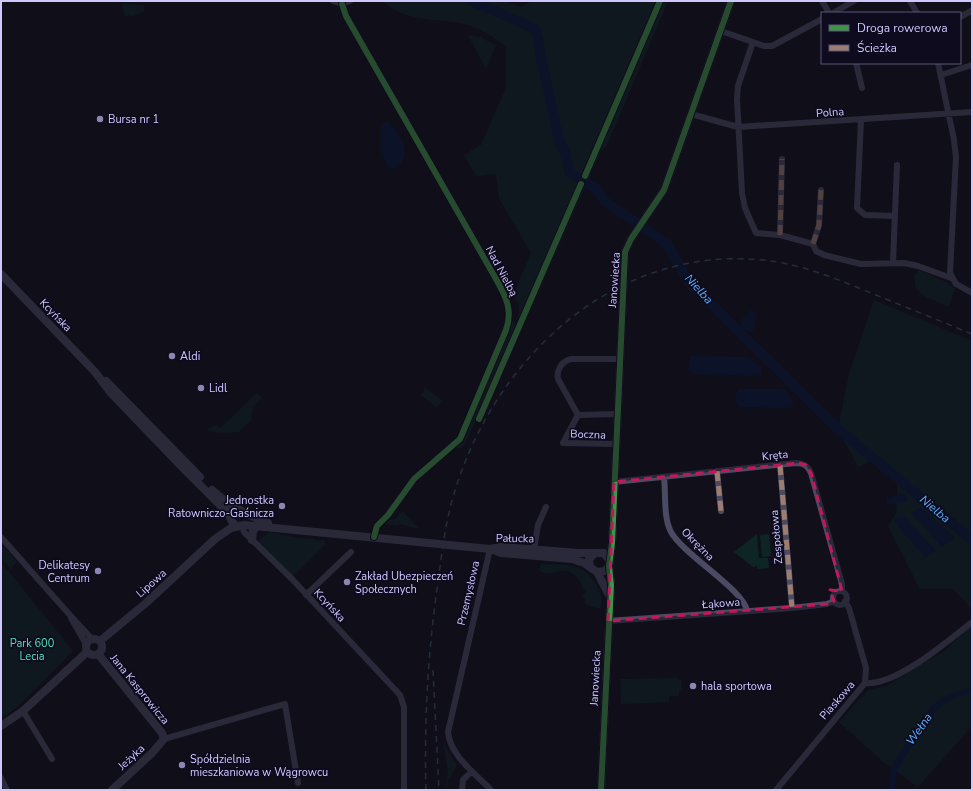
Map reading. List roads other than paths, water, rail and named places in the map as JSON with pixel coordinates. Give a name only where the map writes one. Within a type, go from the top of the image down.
[{"type":"street","points":[[333,1],[342,4],[350,1]]},
{"type":"street","name":"Janowiecka","points":[[601,790],[610,585],[609,563],[612,536],[625,252],[636,232],[664,190],[731,1]]},
{"type":"street","points":[[822,1],[828,12]]},
{"type":"street","points":[[835,12],[854,1]]},
{"type":"street","points":[[910,1],[916,12]]},
{"type":"street","name":"Nad Nielbą","points":[[342,4],[346,16],[496,279],[505,296],[510,311],[506,330],[460,439],[410,484],[388,515],[377,526],[374,537]]},
{"type":"street","points":[[961,16],[971,11]]},
{"type":"street","points":[[721,31],[767,47],[775,46],[821,20]]},
{"type":"street","points":[[753,42],[737,91],[742,193],[750,221],[756,232],[780,235],[813,244]]},
{"type":"street","points":[[856,64],[862,88]]},
{"type":"street","points":[[938,64],[956,157],[950,267],[951,278]]},
{"type":"street","points":[[941,74],[972,65]]},
{"type":"street","name":"Polna","points":[[691,114],[738,127],[972,112]]},
{"type":"street","points":[[861,120],[857,208],[865,215],[895,216]]},
{"type":"street","points":[[780,235],[782,159]]},
{"type":"street","points":[[893,262],[897,165]]},
{"type":"street","points":[[820,190],[819,226],[813,244],[816,251],[824,255],[861,264],[893,262],[918,266],[951,278],[956,284],[972,293]]},
{"type":"street","name":"Kcyńska","points":[[1,274],[94,372],[111,393],[231,518]]},
{"type":"street","name":"Boczna","points":[[616,444],[564,443],[578,415],[558,379],[557,374],[562,364],[566,360],[620,360]]},
{"type":"street","name":"Kcyńska","points":[[94,372],[116,389],[212,490],[238,510]]},
{"type":"street","points":[[578,415],[617,414]]},
{"type":"street","name":"Kręta","points":[[614,482],[799,463],[809,468],[842,584],[842,591]]},
{"type":"street","name":"Zespołowa","points":[[780,464],[792,608]]},
{"type":"street","points":[[718,471],[721,510]]},
{"type":"street","name":"Okrężna","points":[[664,477],[668,523],[671,532],[684,547],[740,597],[747,612]]},
{"type":"street","points":[[534,550],[538,525],[546,507]]},
{"type":"street","points":[[238,510],[247,515],[247,521],[241,526],[232,522],[232,513],[238,510]]},
{"type":"street","name":"Przemysłowa","points":[[247,515],[277,527]]},
{"type":"street","name":"Lipowa","points":[[1,726],[23,711],[91,644],[153,597],[214,539],[231,518]]},
{"type":"street","name":"Przemysłowa","points":[[241,526],[277,527],[490,549],[448,727],[453,748],[491,790]]},
{"type":"street","name":"Kcyńska","points":[[241,526],[244,532],[399,693],[402,700],[404,790]]},
{"type":"street","name":"Lipowa","points":[[214,539],[241,526]]},
{"type":"street","points":[[252,540],[253,531],[257,526]]},
{"type":"street","points":[[596,552],[604,553],[609,563],[605,571],[593,570],[589,559],[596,552],[607,544],[612,536]]},
{"type":"street","points":[[1,537],[22,559],[91,644],[102,649],[98,654],[92,655],[91,644]]},
{"type":"street","name":"Pałucka","points":[[490,549],[502,547],[578,553],[596,552]]},
{"type":"street","name":"Pałucka","points":[[490,549],[501,554],[572,559],[593,570]]},
{"type":"street","points":[[306,595],[351,552]]},
{"type":"street","name":"Janowiecka","points":[[593,570],[609,595]]},
{"type":"street","points":[[845,602],[839,604],[834,601],[834,594],[837,591],[842,591],[846,596],[845,602],[849,608],[866,668],[865,683]]},
{"type":"street","name":"Łąkowa","points":[[608,621],[747,612],[826,604],[834,601]]},
{"type":"street","name":"Piaskowa","points":[[776,790],[865,683],[883,681],[911,667],[943,645],[972,622]]},
{"type":"street","name":"Jana Kasprowicza","points":[[98,654],[162,733],[164,739]]},
{"type":"street","points":[[164,739],[285,704],[298,783]]},
{"type":"street","points":[[23,711],[52,759]]},
{"type":"street","name":"Jeżyka","points":[[112,790],[152,753],[164,739]]},
{"type":"street","points":[[462,790],[463,780],[472,770]]},
{"type":"street","points":[[1,778],[7,790]]},
{"type":"water","points":[[387,122],[391,124],[397,133],[405,151],[399,167],[394,169],[389,169],[381,150],[381,124]]},
{"type":"water","points":[[748,308],[756,314],[753,331],[750,332],[743,329],[741,324],[743,317],[749,314]]},
{"type":"water","points":[[690,356],[749,357],[761,367],[761,374],[756,376],[693,374],[688,370]]},
{"type":"water","points":[[738,389],[786,390],[794,403],[790,408],[740,407],[735,401]]},
{"type":"water","points":[[903,493],[907,497],[908,502],[887,505],[887,498]]},
{"type":"water","points":[[921,507],[953,536],[954,540],[941,546],[911,513]]},
{"type":"water","points":[[905,517],[936,551],[925,557],[893,521],[894,519]]},
{"type":"water","points":[[972,687],[972,692],[955,698],[939,708],[924,728],[919,724],[935,703],[953,692]]},
{"type":"water","name":"Wełna","points":[[917,727],[922,731],[897,770],[895,790],[889,790],[891,766]]},
{"type":"waterway","name":"Nielba","points":[[471,1],[534,28],[538,37],[541,58],[560,144],[565,151],[569,172],[596,189],[605,201],[667,244],[689,282],[838,429],[972,540]]},
{"type":"railway","points":[[426,790],[426,712],[432,634],[444,538],[454,494],[473,444],[498,398],[530,356],[568,320],[611,292],[658,271],[709,260],[763,260],[792,265],[821,273],[972,334]]},
{"type":"railway","points":[[433,670],[439,790]]},
{"type":"place","name":"Bursa nr 1","points":[[100,119]]},
{"type":"place","name":"Aldi","points":[[172,356]]},
{"type":"place","name":"Lidl","points":[[201,388]]},
{"type":"place","name":"Jednostka Ratowniczo-Gaśnicza","points":[[282,506]]},
{"type":"place","name":"Delikatesy Centrum","points":[[98,571]]},
{"type":"place","name":"Zakład Ubezpieczeń Społecznych","points":[[347,582]]},
{"type":"place","name":"hala sportowa","points":[[693,686]]},
{"type":"place","name":"Spółdzielnia mieszkaniowa w Wągrowcu","points":[[182,765]]},
{"type":"park label","name":"Park 600 Lecia","points":[[32,649]]}]
